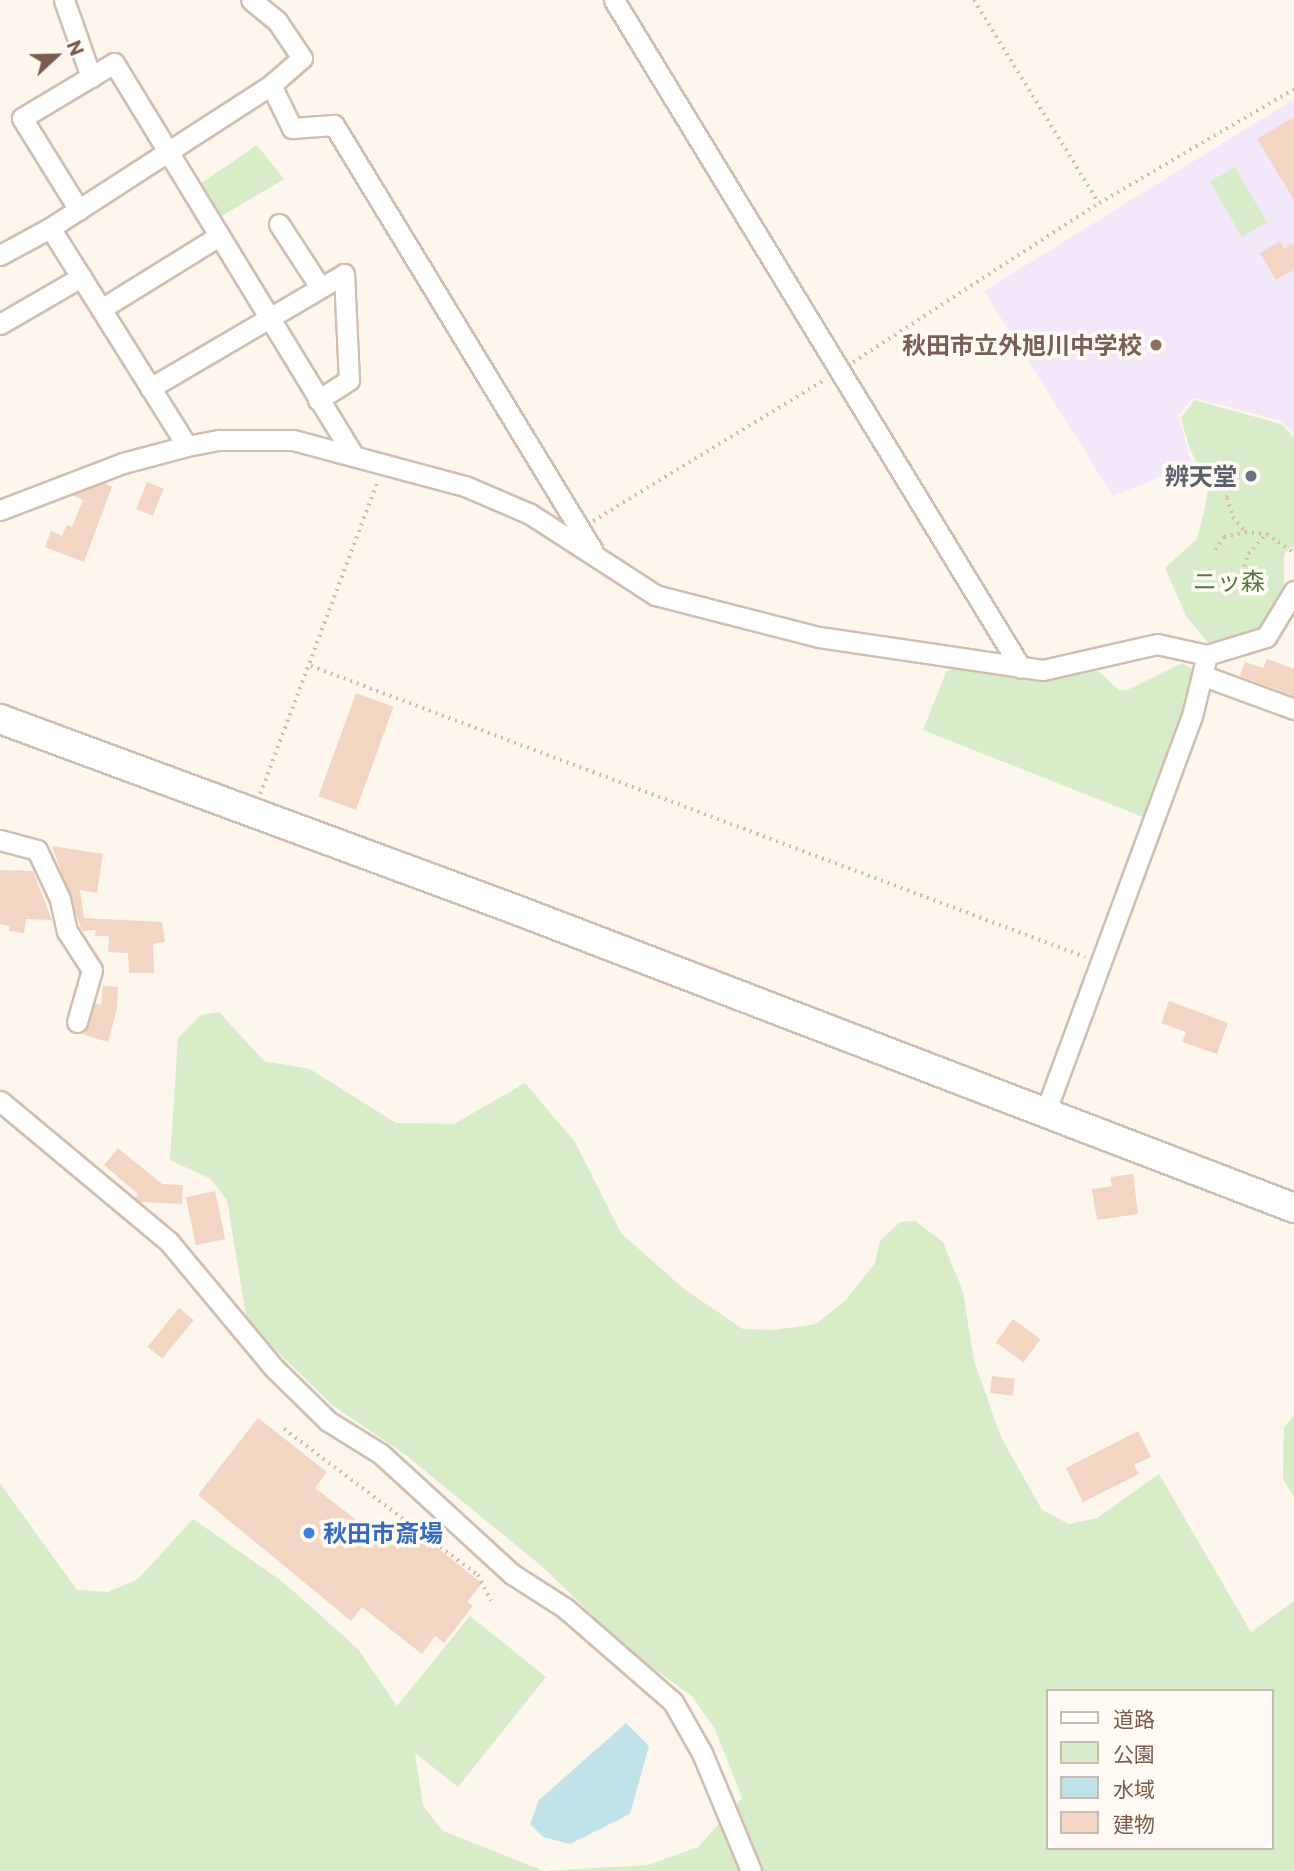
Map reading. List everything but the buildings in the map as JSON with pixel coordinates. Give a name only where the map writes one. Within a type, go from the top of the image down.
[{"type":"street","points":[[64,0],[92,77]]},
{"type":"street","points":[[0,255],[50,228],[167,155],[271,85],[302,58],[277,21],[251,0]]},
{"type":"street","points":[[614,0],[1021,668]]},
{"type":"street","points":[[79,210],[22,118],[114,64],[217,237],[351,452]]},
{"type":"street","points":[[271,85],[292,128],[334,125],[595,554]]},
{"type":"street","points":[[279,224],[320,287]]},
{"type":"street","points":[[50,228],[187,446]]},
{"type":"street","points":[[102,309],[217,237]]},
{"type":"street","points":[[150,388],[266,317],[344,274],[349,380],[318,400]]},
{"type":"street","points":[[0,324],[81,277]]},
{"type":"street","points":[[0,510],[123,463],[187,446],[219,440],[292,440],[351,452],[465,485],[530,514],[655,595],[819,637],[1021,668],[1067,666],[1157,644],[1207,655],[1266,637],[1294,591]]},
{"type":"street","points":[[1045,1113],[1205,676],[1207,655]]},
{"type":"street","points":[[1205,676],[1294,709]]},
{"type":"street","points":[[0,719],[514,909],[1294,1208]]},
{"type":"street","points":[[0,840],[37,850],[60,898],[67,931],[92,970],[77,1022]]},
{"type":"street","points":[[0,1101],[169,1241],[274,1368],[328,1421],[381,1454],[512,1574],[565,1608],[610,1651],[673,1702],[702,1753],[751,1871]]},
{"type":"path","points":[[974,0],[1099,203]]},
{"type":"path","points":[[580,529],[841,370],[1099,203],[1294,89]]},
{"type":"path","points":[[253,814],[311,666],[385,462]]},
{"type":"path","points":[[1245,532],[1233,517],[1227,498],[1235,475],[1247,476]]},
{"type":"path","points":[[1215,550],[1224,537],[1245,532],[1267,534],[1294,553]]},
{"type":"path","points":[[1243,589],[1240,580],[1248,554],[1267,534]]},
{"type":"path","points":[[311,666],[1100,963]]},
{"type":"path","points":[[284,1429],[478,1575],[491,1601]]},
{"type":"shaded area","name":"秋田市立外旭川中学校","points":[[1294,99],[1294,434],[1281,421],[1194,398],[1178,415],[1192,465],[1113,496],[984,291]]},
{"type":"green space","points":[[257,145],[284,179],[217,219],[197,186]]},
{"type":"green space","points":[[1235,167],[1267,222],[1242,237],[1210,182]]},
{"type":"green space","name":"ニッ森","points":[[1194,400],[1281,424],[1294,437],[1294,545],[1284,554],[1284,595],[1261,630],[1208,643],[1186,616],[1165,568],[1197,539],[1205,508],[1209,483],[1190,450],[1181,418]]},
{"type":"green space","points":[[1182,663],[1192,669],[1195,680],[1143,817],[923,730],[946,672],[954,668],[1041,677],[1098,671],[1119,690],[1127,690]]},
{"type":"green space","points":[[219,1012],[264,1061],[310,1069],[396,1123],[454,1124],[525,1083],[575,1142],[621,1233],[684,1289],[743,1329],[773,1330],[816,1324],[846,1300],[875,1263],[880,1241],[900,1222],[915,1221],[943,1242],[963,1292],[974,1361],[1001,1437],[1042,1510],[1069,1524],[1097,1518],[1159,1474],[1251,1632],[1294,1601],[1294,1871],[544,1871],[648,1865],[698,1847],[742,1798],[715,1729],[692,1696],[629,1651],[545,1569],[407,1456],[332,1405],[247,1322],[227,1200],[211,1179],[170,1160],[178,1038],[201,1015]]},
{"type":"green space","points":[[1294,1416],[1294,1497],[1283,1479],[1284,1427]]},
{"type":"green space","points":[[0,1483],[77,1590],[108,1592],[138,1579],[193,1519],[283,1582],[358,1649],[397,1706],[470,1616],[546,1677],[458,1787],[415,1753],[423,1806],[443,1831],[544,1871],[0,1871]]},
{"type":"water","points":[[626,1723],[649,1746],[630,1814],[570,1844],[543,1837],[530,1824],[539,1800]]},
{"type":"place","name":"秋田市立外旭川中学校","points":[[1156,345]]},
{"type":"place","name":"辨天堂","points":[[1251,476]]},
{"type":"place","name":"秋田市斎場","points":[[309,1533]]}]
